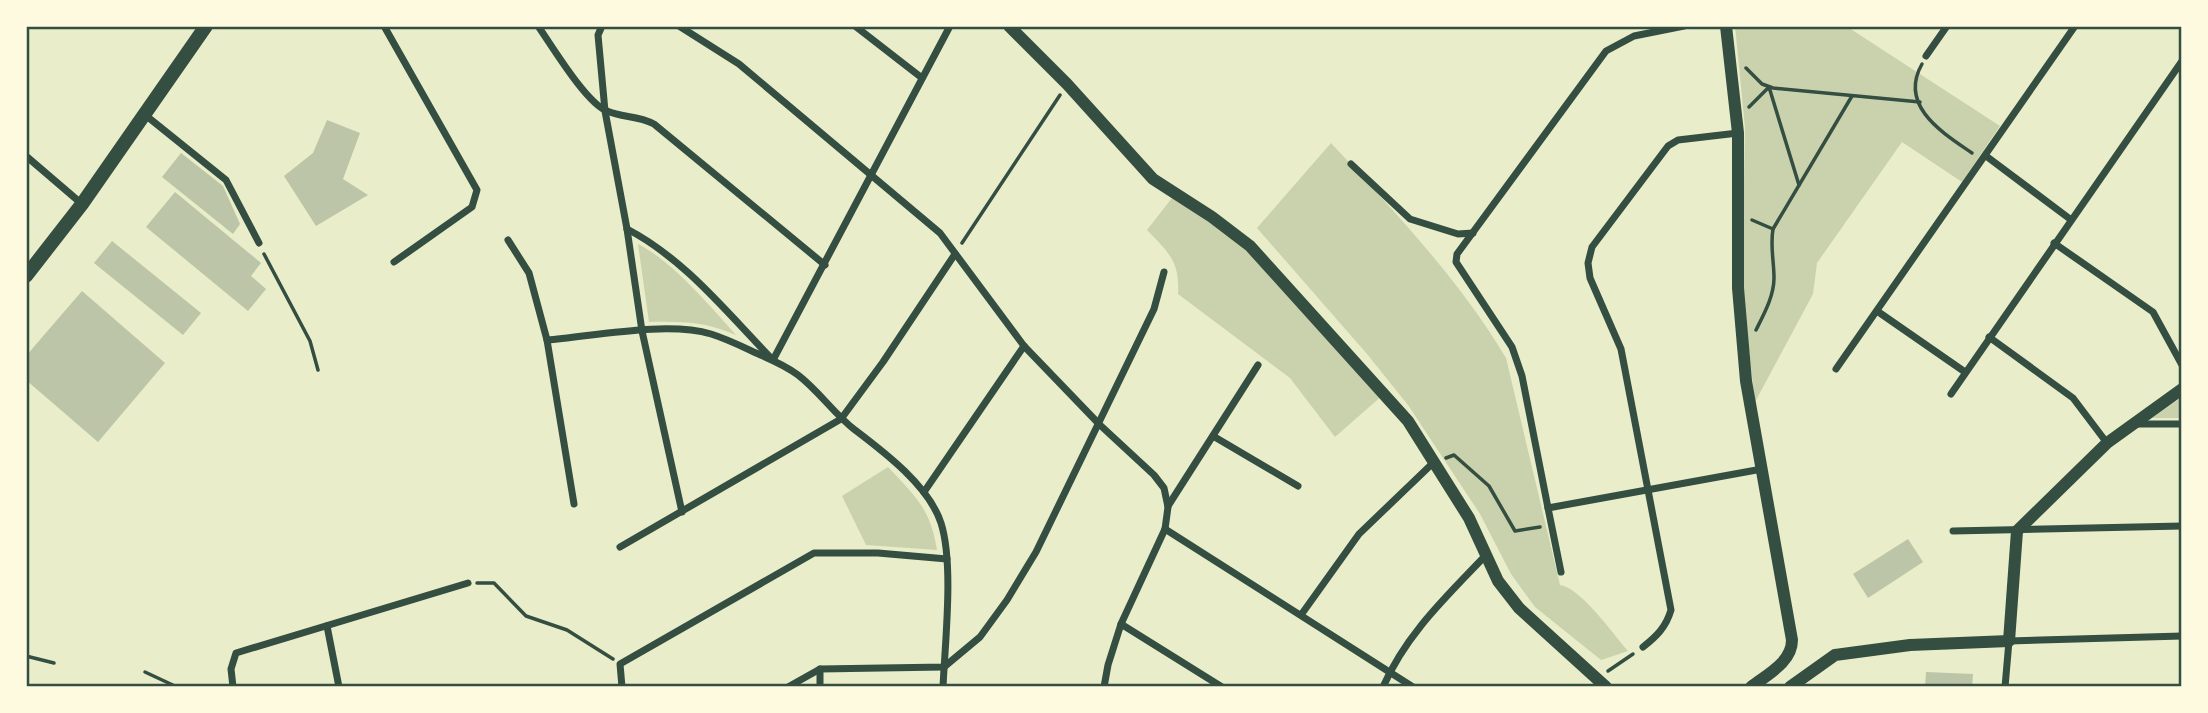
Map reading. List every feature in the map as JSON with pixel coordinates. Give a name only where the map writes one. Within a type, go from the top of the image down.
[{"type":"main road","points":[[26,276],[82,204],[206,26]]},
{"type":"street","points":[[384,26],[477,190],[472,207],[394,262]]},
{"type":"street","points":[[538,26],[572,78],[605,111],[637,116],[654,124],[825,265]]},
{"type":"street","points":[[602,26],[598,35],[605,111],[627,229],[642,331],[682,512]]},
{"type":"street","points":[[679,26],[739,64],[940,233],[1024,346],[1164,488],[1168,507],[1165,529],[1121,624],[1104,687]]},
{"type":"street","points":[[855,26],[922,78]]},
{"type":"street","points":[[773,360],[950,26]]},
{"type":"street","points":[[1009,26],[1067,84],[1153,179],[1212,217],[1250,246],[1408,421],[1469,518],[1497,581],[1519,608],[1601,682]]},
{"type":"street","points":[[1561,572],[1522,376],[1512,347],[1456,262],[1457,254],[1606,51],[1634,36],[1684,26]]},
{"type":"street","points":[[1726,26],[1738,133],[1738,288],[1743,354],[1792,648],[1787,659],[1751,687]]},
{"type":"street","points":[[1926,56],[1947,26]]},
{"type":"street","points":[[1836,369],[1985,159],[2075,26]]},
{"type":"street","points":[[1951,394],[2182,61]]},
{"type":"street","points":[[144,114],[226,180],[258,243]]},
{"type":"street","points":[[1643,647],[1658,635],[1667,623],[1671,610],[1621,349],[1590,278],[1588,263],[1592,247],[1668,146],[1678,140],[1738,133]]},
{"type":"street","points":[[26,156],[82,204]]},
{"type":"street","points":[[1985,159],[2070,219]]},
{"type":"street","points":[[1351,164],[1410,219],[1458,234],[1473,233]]},
{"type":"street","points":[[627,229],[652,242],[667,254],[773,360]]},
{"type":"street","points":[[508,240],[529,273],[547,340],[574,504]]},
{"type":"street","points":[[2054,243],[2153,312],[2182,365]]},
{"type":"street","points":[[621,547],[841,419],[883,362],[955,254]]},
{"type":"street","points":[[788,687],[820,669],[944,667],[980,637],[1007,600],[1036,552],[1154,309],[1164,272]]},
{"type":"street","points":[[1877,311],[1965,372]]},
{"type":"street","points":[[547,340],[642,331],[687,330],[710,334],[773,360],[798,375],[841,419],[889,456],[923,492],[940,521],[947,559],[943,687]]},
{"type":"street","points":[[1989,337],[2073,398],[2107,443]]},
{"type":"street","points":[[923,492],[1024,346]]},
{"type":"street","points":[[1168,507],[1258,365]]},
{"type":"street","points":[[2005,687],[2017,531],[2107,443],[2182,389]]},
{"type":"street","points":[[2133,424],[2182,424]]},
{"type":"street","points":[[1213,436],[1298,486]]},
{"type":"street","points":[[1301,615],[1359,534],[1434,463]]},
{"type":"street","points":[[1548,508],[1762,469]]},
{"type":"street","points":[[1953,531],[2182,526]]},
{"type":"street","points":[[1165,529],[1413,687]]},
{"type":"street","points":[[622,687],[620,664],[814,553],[878,553],[947,559]]},
{"type":"street","points":[[1383,687],[1390,670],[1419,625],[1486,555]]},
{"type":"street","points":[[233,687],[231,669],[236,653],[468,583]]},
{"type":"street","points":[[1121,624],[1222,687]]},
{"type":"street","points":[[327,626],[339,687]]},
{"type":"street","points":[[1790,687],[1835,655],[1870,650],[1910,645],[2182,636]]},
{"type":"street","points":[[820,669],[820,687]]},
{"type":"path","points":[[1926,56],[1916,82],[1928,121],[1985,159]]},
{"type":"path","points":[[1741,62],[1762,84],[1769,87],[1920,102]]},
{"type":"path","points":[[955,254],[1067,84]]},
{"type":"path","points":[[1737,120],[1769,87]]},
{"type":"path","points":[[1769,87],[1799,185]]},
{"type":"path","points":[[1743,354],[1772,292],[1773,229],[1853,96]]},
{"type":"path","points":[[1738,214],[1773,229]]},
{"type":"path","points":[[258,243],[310,341],[318,370]]},
{"type":"path","points":[[1434,463],[1454,455],[1489,486],[1515,531],[1551,526]]},
{"type":"path","points":[[468,583],[494,583],[526,616],[567,629],[620,664]]},
{"type":"path","points":[[1601,682],[1643,647]]},
{"type":"path","points":[[26,656],[54,663]]},
{"type":"path","points":[[145,672],[177,687]]},
{"type":"green space","points":[[1735,26],[1846,26],[2000,126],[1962,182],[1902,142],[1817,263],[1813,294],[1755,402],[1742,291],[1745,128]]},
{"type":"green space","points":[[1331,143],[1401,220],[1468,300],[1506,358],[1560,585],[1587,603],[1628,651],[1601,660],[1535,607],[1511,574],[1480,514],[1408,405],[1257,228]]},
{"type":"green space","points":[[1175,194],[1250,246],[1384,394],[1335,437],[1290,378],[1178,294],[1175,265],[1167,251],[1147,230]]},
{"type":"green space","points":[[638,244],[677,273],[736,335],[694,323],[649,322]]},
{"type":"green space","points":[[2182,397],[2182,418],[2152,418]]},
{"type":"green space","points":[[888,467],[914,495],[926,513],[937,550],[866,545],[842,496]]},
{"type":"building","points":[[327,120],[360,133],[343,179],[368,195],[316,226],[284,176],[313,153]]},
{"type":"building","points":[[181,153],[223,186],[240,224],[233,234],[162,177]]},
{"type":"building","points":[[175,192],[261,263],[251,276],[266,289],[248,311],[146,227]]},
{"type":"building","points":[[112,241],[201,313],[183,335],[94,263]]},
{"type":"building","points":[[82,291],[165,363],[98,442],[26,380],[26,356]]},
{"type":"building","points":[[1908,539],[1923,562],[1868,598],[1853,574]]},
{"type":"building","points":[[1926,672],[1973,674],[1972,687],[1925,687]]}]
